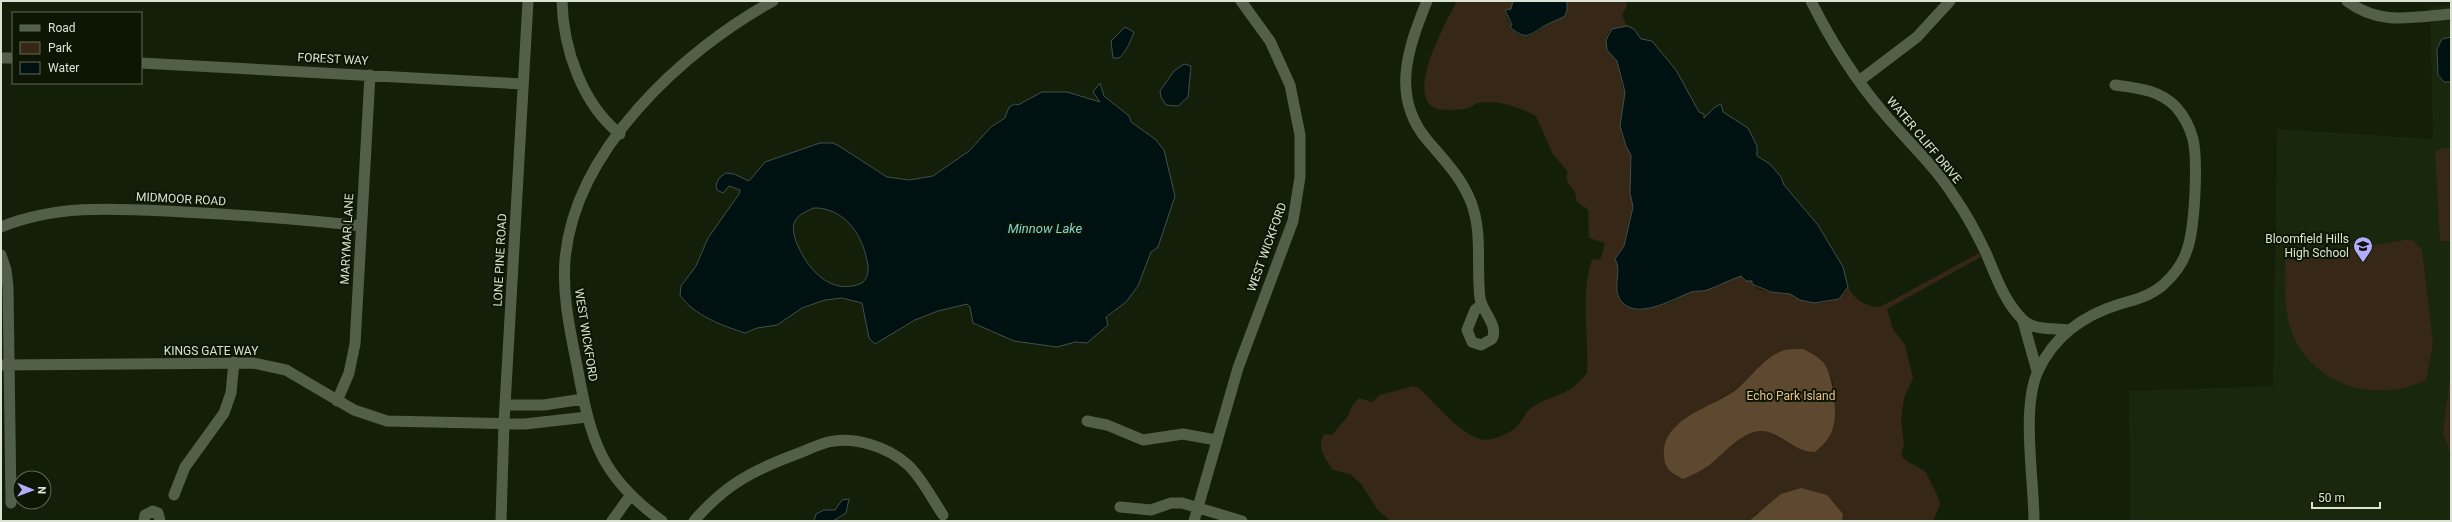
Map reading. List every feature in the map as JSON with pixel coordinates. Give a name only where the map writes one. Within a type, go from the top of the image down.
[{"type":"street","name":"LONE PINE ROAD","points":[[501,521],[504,423],[528,1]]},
{"type":"street","points":[[562,1],[564,27],[580,78],[598,110],[620,134]]},
{"type":"street","name":"WEST WICKFORD","points":[[662,521],[630,496],[602,459],[593,439],[583,399],[566,308],[565,260],[571,225],[586,187],[620,134],[650,97],[685,63],[738,21],[773,1]]},
{"type":"street","name":"WEST WICKFORD","points":[[1194,521],[1216,440],[1243,351],[1293,221],[1299,196],[1301,163],[1298,119],[1290,84],[1270,41],[1241,1]]},
{"type":"street","points":[[1426,1],[1408,51],[1406,65],[1407,94],[1414,119],[1420,130],[1455,170],[1472,204],[1478,230],[1481,305]]},
{"type":"street","name":"WATER CLIFF DRIVE","points":[[1811,1],[1832,40],[1859,81],[1884,113],[1920,151],[1951,192],[1976,234],[2004,294],[2023,321]]},
{"type":"street","points":[[1859,81],[1917,37],[1950,1]]},
{"type":"street","points":[[2347,1],[2366,14],[2383,18],[2451,14]]},
{"type":"street","points":[[1,58],[12,58]]},
{"type":"street","name":"FOREST WAY","points":[[142,63],[523,84]]},
{"type":"street","name":"MARYMAR LANE","points":[[337,401],[349,373],[355,344],[370,75]]},
{"type":"street","points":[[2034,521],[2029,416],[2037,372],[2051,350],[2068,330],[2095,314],[2141,298],[2156,290],[2176,270],[2190,242],[2193,226],[2194,148],[2187,124],[2177,108],[2163,97],[2141,88],[2115,86]]},
{"type":"street","name":"MIDMOOR ROAD","points":[[1,227],[48,212],[85,209],[285,217],[361,226]]},
{"type":"street","points":[[1,255],[7,278],[6,365],[11,503]]},
{"type":"street","points":[[2023,321],[2042,328],[2068,330]]},
{"type":"street","points":[[2023,321],[2037,372]]},
{"type":"street","points":[[174,495],[185,467],[224,414],[231,393],[234,362]]},
{"type":"street","name":"KINGS GATE WAY","points":[[6,365],[234,362],[277,367],[296,375],[337,401],[364,414],[387,421],[537,423],[587,417]]},
{"type":"street","points":[[505,405],[529,406],[583,399]]},
{"type":"street","points":[[565,402],[568,420]]},
{"type":"street","points":[[1087,421],[1107,425],[1143,440],[1183,434],[1216,440]]},
{"type":"street","points":[[694,521],[711,502],[742,478],[821,444],[839,440],[868,444],[901,460],[913,470],[943,515]]},
{"type":"street","points":[[612,521],[630,496]]},
{"type":"street","points":[[1120,507],[1151,510],[1177,502],[1242,521]]},
{"type":"street","points":[[144,521],[145,515],[153,511],[158,513],[160,521]]},
{"type":"shaded area","name":"Bloomfield Hills High School","points":[[2451,5],[2451,521],[2130,521],[2129,391],[2273,386],[2277,129],[2433,139],[2430,7]]},
{"type":"green space","points":[[1457,1],[1513,1],[1511,9],[1505,10],[1508,22],[1512,25],[1510,28],[1519,35],[1530,36],[1545,26],[1565,16],[1567,1],[1626,2],[1627,6],[1622,15],[1627,26],[1609,31],[1606,40],[1609,53],[1617,61],[1625,97],[1620,120],[1621,134],[1631,155],[1630,171],[1633,203],[1624,246],[1615,259],[1618,266],[1617,284],[1631,308],[1646,309],[1669,303],[1690,292],[1706,290],[1741,276],[1745,281],[1752,281],[1758,288],[1768,292],[1791,294],[1814,303],[1839,298],[1848,287],[1861,302],[1880,307],[1979,253],[1981,257],[1887,309],[1893,329],[1905,345],[1913,378],[1904,398],[1901,420],[1904,444],[1901,454],[1905,460],[1925,471],[1939,499],[1940,505],[1933,521],[1842,521],[1843,514],[1759,511],[1749,521],[1390,521],[1377,509],[1362,485],[1350,474],[1333,470],[1322,453],[1322,439],[1324,434],[1332,435],[1348,416],[1352,406],[1359,398],[1372,402],[1380,395],[1413,386],[1419,388],[1464,431],[1480,439],[1489,440],[1502,436],[1514,429],[1531,408],[1567,391],[1580,381],[1587,373],[1586,288],[1592,260],[1601,259],[1605,243],[1589,238],[1588,210],[1577,202],[1575,192],[1567,181],[1567,171],[1553,154],[1536,116],[1516,107],[1501,103],[1485,102],[1478,103],[1466,109],[1446,110],[1437,109],[1428,101],[1424,89],[1430,58]],"holes":[[[1763,363],[1824,363],[1833,383],[1834,427],[1793,446],[1776,435],[1766,431],[1757,430],[1745,435],[1707,467],[1682,421],[1737,389]]]},
{"type":"green space","points":[[2441,148],[2451,148],[2451,241],[2440,241],[2435,152]]},
{"type":"green space","points":[[2411,239],[2422,249],[2433,344],[2426,380],[2408,387],[2388,390],[2369,390],[2351,386],[2334,379],[2318,369],[2305,355],[2290,329],[2286,309],[2285,260]]},
{"type":"green space","name":"Echo Park Island","points":[[1803,349],[1816,356],[1823,362],[1827,368],[1834,394],[1835,413],[1832,432],[1815,452],[1802,450],[1774,434],[1760,431],[1744,437],[1708,466],[1683,479],[1669,470],[1664,460],[1666,442],[1671,432],[1680,423],[1691,415],[1737,389],[1771,357],[1785,350]]},
{"type":"green space","points":[[2451,368],[2451,456],[2443,433]]},
{"type":"green space","points":[[1801,488],[1827,495],[1843,514],[1842,521],[1749,521],[1781,494]]},
{"type":"water","points":[[1513,1],[1567,1],[1567,10],[1565,16],[1531,34],[1524,35],[1510,27],[1512,25],[1505,10],[1511,9]]},
{"type":"water","points":[[1627,26],[1634,29],[1641,39],[1652,41],[1676,70],[1699,112],[1704,114],[1704,118],[1715,107],[1721,104],[1723,112],[1748,128],[1757,146],[1757,156],[1770,164],[1781,177],[1784,185],[1818,225],[1843,267],[1848,287],[1839,299],[1814,303],[1800,300],[1790,294],[1771,292],[1752,284],[1752,281],[1746,281],[1741,276],[1707,290],[1691,292],[1664,304],[1643,309],[1634,309],[1625,305],[1619,298],[1617,293],[1618,268],[1615,259],[1624,246],[1633,207],[1630,193],[1631,155],[1626,146],[1620,126],[1625,92],[1617,61],[1607,50],[1606,40],[1612,29]]},
{"type":"water","points":[[1125,27],[1134,32],[1124,52],[1119,58],[1113,58],[1111,41]]},
{"type":"water","points":[[2451,37],[2451,82],[2444,82],[2438,75],[2437,49],[2442,39]]},
{"type":"water","points":[[1184,64],[1191,66],[1188,97],[1178,106],[1166,105],[1161,97],[1160,91],[1174,71]]},
{"type":"water","name":"Minnow Lake","points":[[1100,83],[1104,96],[1129,116],[1131,122],[1155,139],[1164,150],[1175,196],[1158,247],[1151,252],[1138,286],[1126,302],[1106,317],[1108,325],[1087,343],[1075,342],[1057,347],[1014,341],[973,323],[970,307],[967,304],[938,311],[915,320],[875,344],[869,338],[862,303],[842,298],[825,300],[802,308],[777,325],[757,328],[745,333],[727,327],[700,314],[680,295],[681,286],[696,266],[708,238],[739,194],[740,190],[729,186],[723,193],[717,190],[716,185],[719,178],[726,173],[734,174],[749,181],[765,162],[820,143],[833,143],[887,177],[909,180],[933,176],[969,151],[991,127],[1005,118],[1009,107],[1015,104],[1018,105],[1042,92],[1067,92],[1100,102],[1093,92]],"holes":[[[813,208],[824,209],[842,217],[856,232],[861,241],[868,264],[867,276],[862,283],[851,286],[832,284],[816,273],[809,265],[799,248],[793,231],[795,221],[801,215]]]},
{"type":"water","points":[[849,499],[846,513],[833,521],[814,521],[816,514],[824,510],[835,510],[842,500]]},
{"type":"place","name":"Bloomfield Hills High School","points":[[2363,263]]}]
